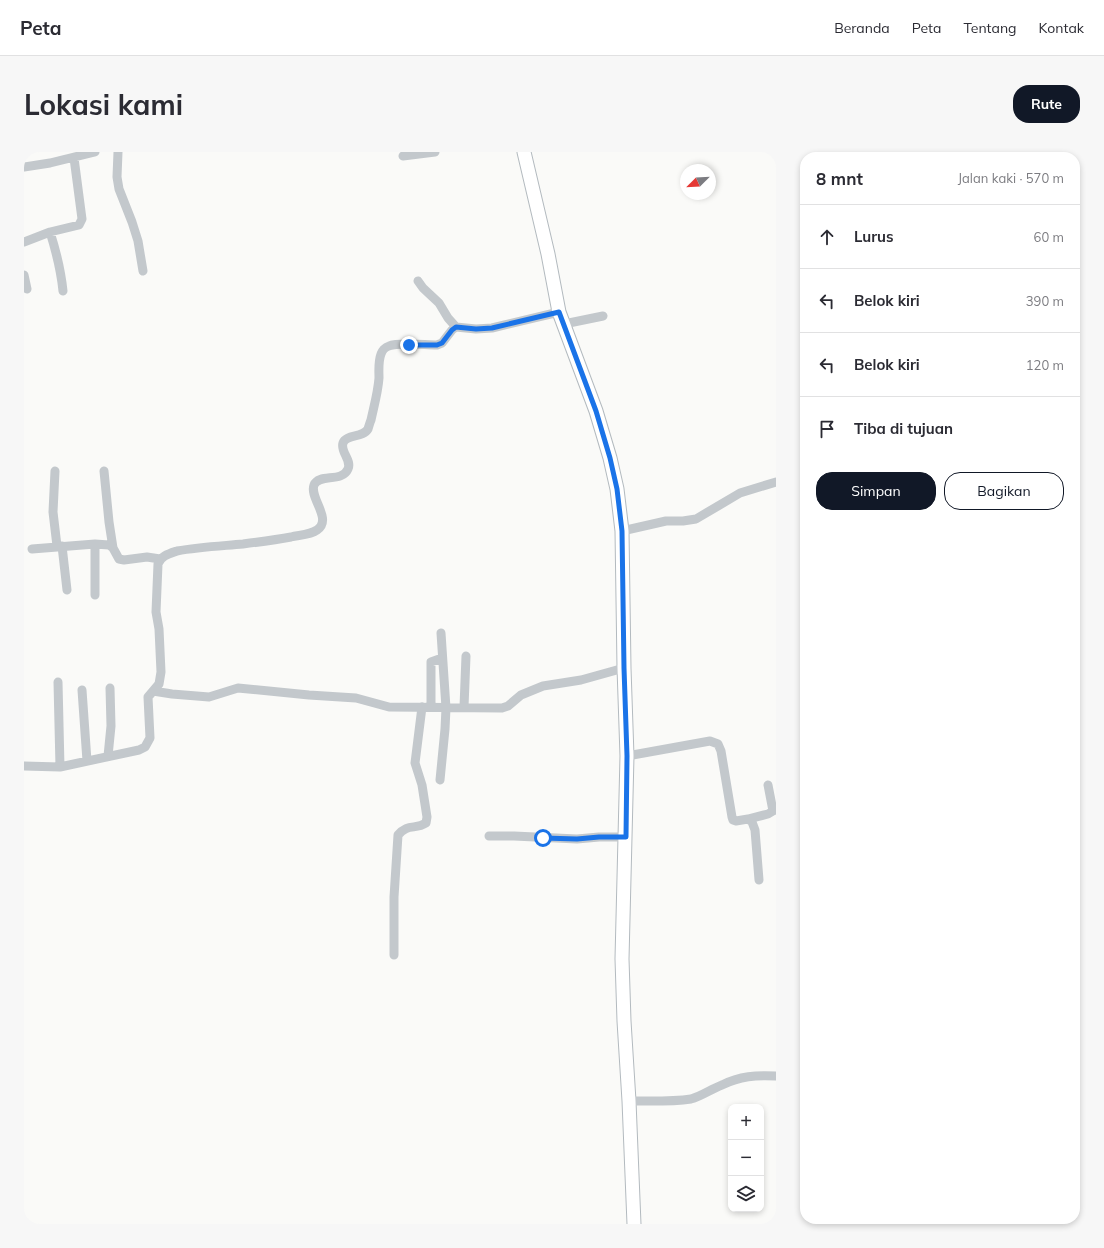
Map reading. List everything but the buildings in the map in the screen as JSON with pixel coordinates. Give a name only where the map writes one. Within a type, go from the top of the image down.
[{"type":"main road","points":[[524,152],[548,254],[561,318],[596,411],[610,458],[617,489],[622,531],[627,756],[622,959],[634,1224]]},
{"type":"street","points":[[118,152],[117,177],[119,189],[138,241],[144,271]]},
{"type":"street","points":[[403,156],[435,152]]},
{"type":"street","points":[[24,167],[74,158],[90,153]]},
{"type":"street","points":[[24,242],[50,232],[79,225],[81,223],[82,219],[74,158]]},
{"type":"street","points":[[50,232],[57,256],[63,291]]},
{"type":"street","points":[[24,275],[27,289]]},
{"type":"street","points":[[418,281],[423,288],[439,303],[448,318],[456,327],[476,329],[492,328],[561,318],[603,316]]},
{"type":"street","points":[[24,766],[60,767],[139,750],[145,747],[150,738],[148,698],[159,684],[161,672],[159,629],[156,612],[158,564],[160,559],[167,554],[184,549],[242,544],[311,533],[317,530],[320,527],[322,516],[314,492],[314,485],[322,479],[338,477],[344,474],[348,469],[348,460],[342,447],[343,443],[345,440],[360,435],[368,429],[374,407],[379,380],[381,354],[383,350],[396,344],[437,345],[442,343],[456,327]]},
{"type":"street","points":[[55,471],[53,512],[68,590]]},
{"type":"street","points":[[104,471],[113,548],[120,560],[147,557],[160,559]]},
{"type":"street","points":[[622,531],[666,521],[683,521],[696,518],[740,493],[776,482]]},
{"type":"street","points":[[32,548],[95,544],[109,545],[113,548]]},
{"type":"street","points":[[95,544],[95,595]]},
{"type":"street","points":[[440,780],[446,708],[441,633]]},
{"type":"street","points":[[464,707],[466,656]]},
{"type":"street","points":[[394,954],[394,897],[398,835],[402,830],[408,827],[420,826],[426,823],[427,817],[422,785],[415,763],[426,707],[431,662],[442,658]]},
{"type":"street","points":[[153,691],[209,697],[238,688],[356,698],[389,707],[505,708],[521,695],[544,686],[581,680],[624,668]]},
{"type":"street","points":[[58,682],[60,767]]},
{"type":"street","points":[[108,756],[111,726],[110,688]]},
{"type":"street","points":[[82,690],[87,761]]},
{"type":"street","points":[[627,756],[710,740],[715,742],[718,744],[721,751],[732,817],[736,822],[768,814],[774,810],[768,785]]},
{"type":"street","points":[[748,818],[752,822],[754,830],[759,880]]},
{"type":"street","points":[[489,836],[577,839],[626,837]]},
{"type":"street","points":[[629,1101],[680,1100],[692,1098],[737,1079],[755,1075],[776,1076]]},
{"type":"route","points":[[409,345],[437,345],[442,343],[456,327],[476,329],[492,328],[559,312],[596,411],[610,458],[617,489],[622,531],[627,756],[626,837],[577,839],[543,838]]}]
